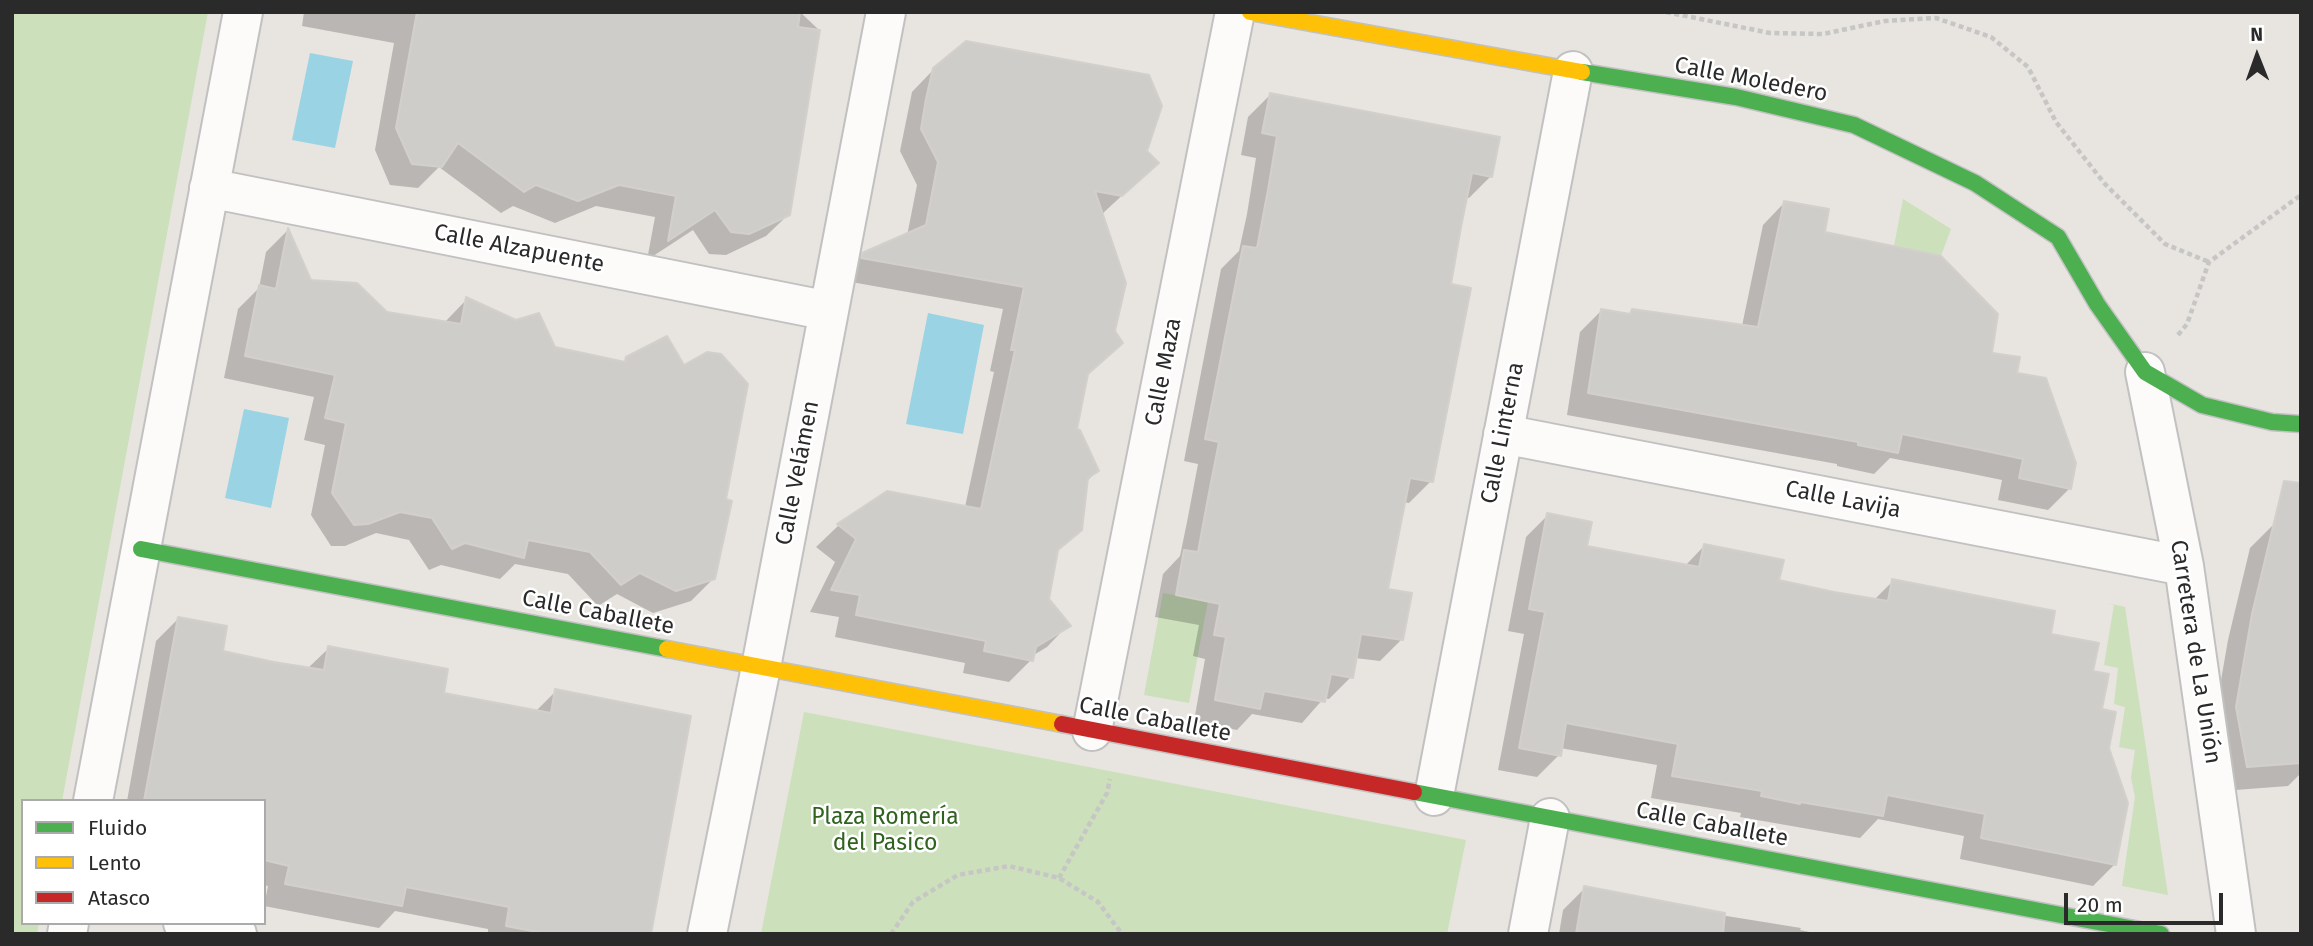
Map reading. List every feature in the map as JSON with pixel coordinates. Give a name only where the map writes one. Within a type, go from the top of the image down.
[{"type":"street","points":[[93,799],[243,12]]},
{"type":"street","name":"Calle Velámen","points":[[707,934],[761,667],[886,12]]},
{"type":"street","name":"Calle Maza","points":[[1092,731],[1235,12]]},
{"type":"street","name":"Calle Moledero","points":[[1250,12],[1573,71],[1736,97],[1854,125],[1975,183],[2059,237],[2097,304],[2145,372]]},
{"type":"street","name":"Calle Linterna","points":[[1434,796],[1573,71]]},
{"type":"street","name":"Calle Alzapuente","points":[[209,188],[829,312]]},
{"type":"street","points":[[2145,372],[2202,405],[2272,422],[2301,424]]},
{"type":"street","name":"Carretera de La Unión","points":[[2145,372],[2184,566],[2236,934]]},
{"type":"street","name":"Calle Lavija","points":[[1503,434],[2184,566]]},
{"type":"street","name":"Calle Caballete","points":[[141,549],[2161,934]]},
{"type":"street","points":[[1528,934],[1550,818]]},
{"type":"street","points":[[193,925],[237,934]]},
{"type":"path","points":[[1666,12],[1770,33],[1823,34],[1885,21],[1936,18],[1991,37],[2028,67],[2056,122],[2105,184],[2165,244],[2209,262]]},
{"type":"path","points":[[2145,372],[2187,324],[2209,262],[2301,195]]},
{"type":"path","points":[[1059,877],[1107,793],[1111,774]]},
{"type":"path","points":[[891,934],[913,902],[958,875],[1009,866],[1059,877],[1098,902],[1122,934]]},
{"type":"green space","points":[[12,12],[208,12],[62,799],[21,799],[21,925],[39,925],[37,934],[12,934]]},
{"type":"green space","points":[[1903,199],[1951,229],[1941,256],[1894,246]]},
{"type":"green space","points":[[1163,593],[1208,601],[1189,703],[1144,695]]},
{"type":"green space","points":[[2107,603],[2125,607],[2168,895],[2122,886],[2135,797],[2131,778],[2135,750],[2119,747],[2125,707],[2114,704],[2118,668],[2104,665],[2114,605]]},
{"type":"green space","name":"Plaza Romería del Pasico","points":[[804,712],[1466,840],[1447,934],[761,934]]},
{"type":"water","points":[[310,53],[353,61],[335,148],[292,140]]},
{"type":"water","points":[[928,313],[984,325],[963,434],[906,424]]},
{"type":"water","points":[[244,409],[289,418],[271,508],[225,498]]},
{"type":"building","points":[[417,12],[800,12],[798,27],[820,30],[790,215],[749,234],[731,232],[715,210],[668,241],[676,196],[619,185],[578,201],[536,185],[524,192],[458,143],[442,167],[412,164],[396,128]]},
{"type":"building","points":[[966,41],[1149,75],[1162,106],[1147,151],[1159,163],[1122,196],[1095,191],[1126,283],[1115,331],[1123,343],[1088,374],[1077,429],[1080,430],[1099,471],[1088,478],[1082,530],[1058,550],[1049,599],[1071,626],[1036,647],[1033,661],[984,651],[986,641],[856,615],[860,595],[831,590],[856,539],[837,524],[887,491],[981,509],[1015,350],[1011,350],[1024,287],[861,258],[862,253],[926,225],[938,162],[921,129],[926,99],[933,68]]},
{"type":"building","points":[[1270,93],[1500,137],[1492,177],[1472,173],[1451,284],[1471,288],[1433,482],[1410,478],[1388,589],[1412,593],[1403,640],[1361,634],[1353,678],[1331,674],[1325,702],[1264,691],[1260,709],[1215,700],[1226,637],[1214,635],[1220,604],[1176,595],[1184,550],[1198,552],[1219,442],[1205,439],[1243,246],[1257,248],[1268,190],[1277,136],[1262,133]]},
{"type":"building","points":[[1784,201],[1829,209],[1825,232],[1941,256],[1998,314],[1992,353],[2020,357],[2017,373],[2046,378],[2076,463],[2071,489],[2019,478],[2023,459],[1902,434],[1898,453],[1858,445],[1858,442],[1588,393],[1601,309],[1630,314],[1632,309],[1758,327]]},
{"type":"building","points":[[288,228],[311,280],[357,283],[387,312],[461,324],[466,297],[516,320],[539,313],[555,347],[625,362],[626,357],[667,336],[684,365],[707,352],[721,354],[748,384],[726,499],[732,501],[715,579],[676,591],[640,573],[621,585],[590,552],[528,540],[524,558],[465,543],[452,549],[432,518],[400,512],[368,524],[354,525],[332,493],[346,423],[325,418],[335,375],[245,356],[259,285],[276,289]]},
{"type":"building","points":[[2284,481],[2301,483],[2301,763],[2247,767],[2236,707],[2252,614]]},
{"type":"building","points":[[1547,513],[1592,522],[1587,546],[1699,567],[1704,544],[1784,560],[1779,580],[1834,592],[1888,601],[1892,579],[2055,611],[2051,634],[2099,643],[2093,671],[2109,674],[2102,709],[2116,712],[2109,748],[2128,803],[2116,865],[1981,838],[1985,814],[1887,795],[1883,816],[1800,804],[1761,796],[1762,791],[1672,776],[1678,744],[1566,723],[1561,756],[1519,748],[1545,612],[1529,609]]},
{"type":"building","points":[[178,617],[227,626],[223,651],[274,662],[324,670],[328,646],[448,669],[444,693],[551,713],[555,689],[691,716],[651,934],[548,934],[506,926],[509,907],[406,887],[402,906],[285,884],[289,866],[266,860],[266,799],[144,799]]},
{"type":"building","points":[[1584,886],[1725,913],[1723,934],[1576,934]]},
{"type":"traffic: fast","points":[[1582,72],[1736,97],[1854,125],[1975,183],[2058,237],[2097,304],[2145,372],[2202,405],[2272,422],[2301,424]]},
{"type":"traffic: fast","points":[[141,549],[667,649]]},
{"type":"traffic: fast","points":[[1414,792],[2161,934]]},
{"type":"traffic: slow","points":[[1250,12],[1582,72]]},
{"type":"traffic: slow","points":[[667,649],[1062,724]]},
{"type":"traffic: jam","points":[[1062,724],[1414,792]]}]
